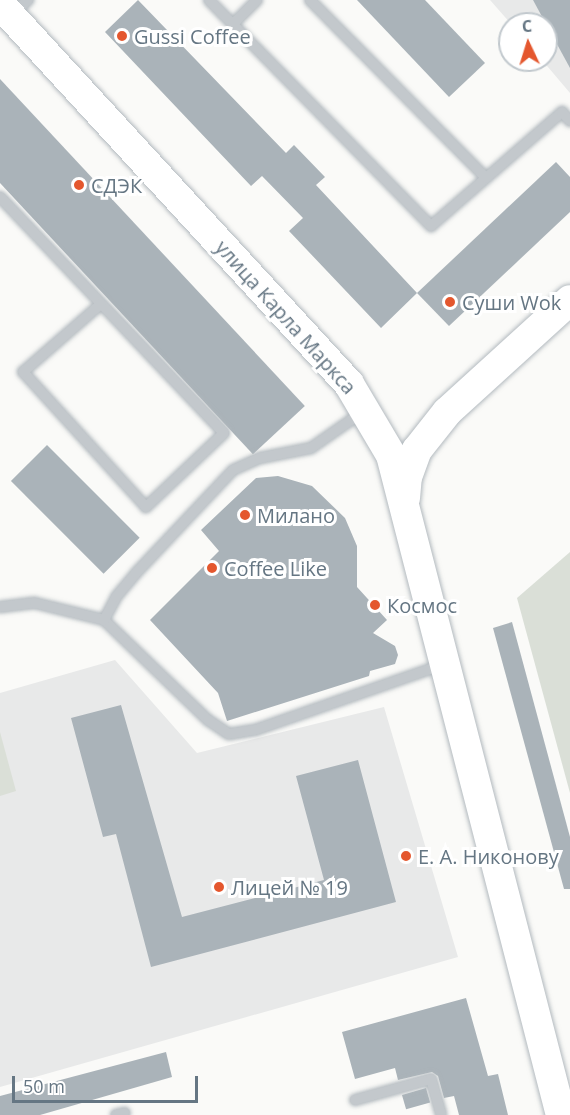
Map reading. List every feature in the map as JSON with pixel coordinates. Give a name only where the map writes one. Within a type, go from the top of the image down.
[{"type":"main road","name":"улица Карла Маркса","points":[[13,6],[349,384],[366,409],[391,455],[561,1115]]},
{"type":"main road","points":[[405,508],[407,477],[417,450],[447,412],[570,300]]},
{"type":"lane","points":[[209,0],[431,226],[562,112],[570,121]]},
{"type":"lane","points":[[233,24],[257,0]]},
{"type":"lane","points":[[310,0],[486,178]]},
{"type":"lane","points":[[0,197],[224,433],[146,507],[23,372],[101,304]]},
{"type":"lane","points":[[104,620],[116,597],[136,573],[233,470],[260,458],[311,448],[366,409]]},
{"type":"lane","points":[[0,607],[35,603],[104,620],[208,720],[229,734],[255,730],[446,664]]},
{"type":"lane","points":[[355,1100],[431,1079],[441,1115]]},
{"type":"shaded area","points":[[490,0],[570,0],[570,93],[552,72],[558,72],[558,12],[500,12]]},
{"type":"shaded area","points":[[570,552],[570,793],[517,598]]},
{"type":"shaded area","name":"Лицей № 19","points":[[115,660],[197,753],[384,707],[458,957],[0,1087],[0,693]]},
{"type":"shaded area","points":[[0,732],[16,791],[0,796]]},
{"type":"building","points":[[138,0],[286,153],[294,145],[325,177],[316,185],[417,293],[381,328],[289,231],[303,218],[262,176],[251,186],[105,32]]},
{"type":"building","points":[[357,0],[425,0],[485,63],[449,97]]},
{"type":"building","points":[[533,0],[570,0],[570,68],[558,46],[558,12],[540,12]]},
{"type":"building","points":[[0,79],[305,406],[253,454],[0,183]]},
{"type":"building","points":[[556,162],[570,177],[570,212],[449,326],[417,293]]},
{"type":"building","points":[[47,445],[140,538],[104,574],[11,481]]},
{"type":"building","name":"Космос","points":[[278,476],[312,486],[345,518],[357,546],[357,587],[387,620],[373,633],[395,646],[398,655],[395,664],[370,671],[369,676],[227,721],[218,693],[150,620],[219,551],[201,530],[256,478]]},
{"type":"building","points":[[512,622],[570,837],[570,889],[564,889],[493,628]]},
{"type":"building","points":[[121,705],[182,917],[324,880],[296,776],[358,760],[396,902],[151,967],[116,834],[103,837],[71,718]]},
{"type":"building","points":[[466,998],[488,1076],[498,1074],[508,1115],[459,1115],[454,1096],[444,1098],[438,1076],[432,1072],[398,1080],[395,1068],[355,1079],[342,1032]]},
{"type":"building","points":[[166,1052],[172,1077],[40,1115],[0,1115],[0,1096]]},
{"type":"building","points":[[426,1088],[430,1102],[406,1109],[402,1095]]},
{"type":"place","name":"Gussi Coffee","points":[[122,36]]},
{"type":"place","name":"СДЭК","points":[[79,185]]},
{"type":"place","name":"Суши Wok","points":[[450,302]]},
{"type":"place","name":"Милано","points":[[245,515]]},
{"type":"place","name":"Coffee Like","points":[[212,568]]},
{"type":"place","name":"Космос","points":[[375,605]]},
{"type":"place","name":"Е. А. Никонову","points":[[406,856]]},
{"type":"place","name":"Лицей № 19","points":[[219,887]]}]
